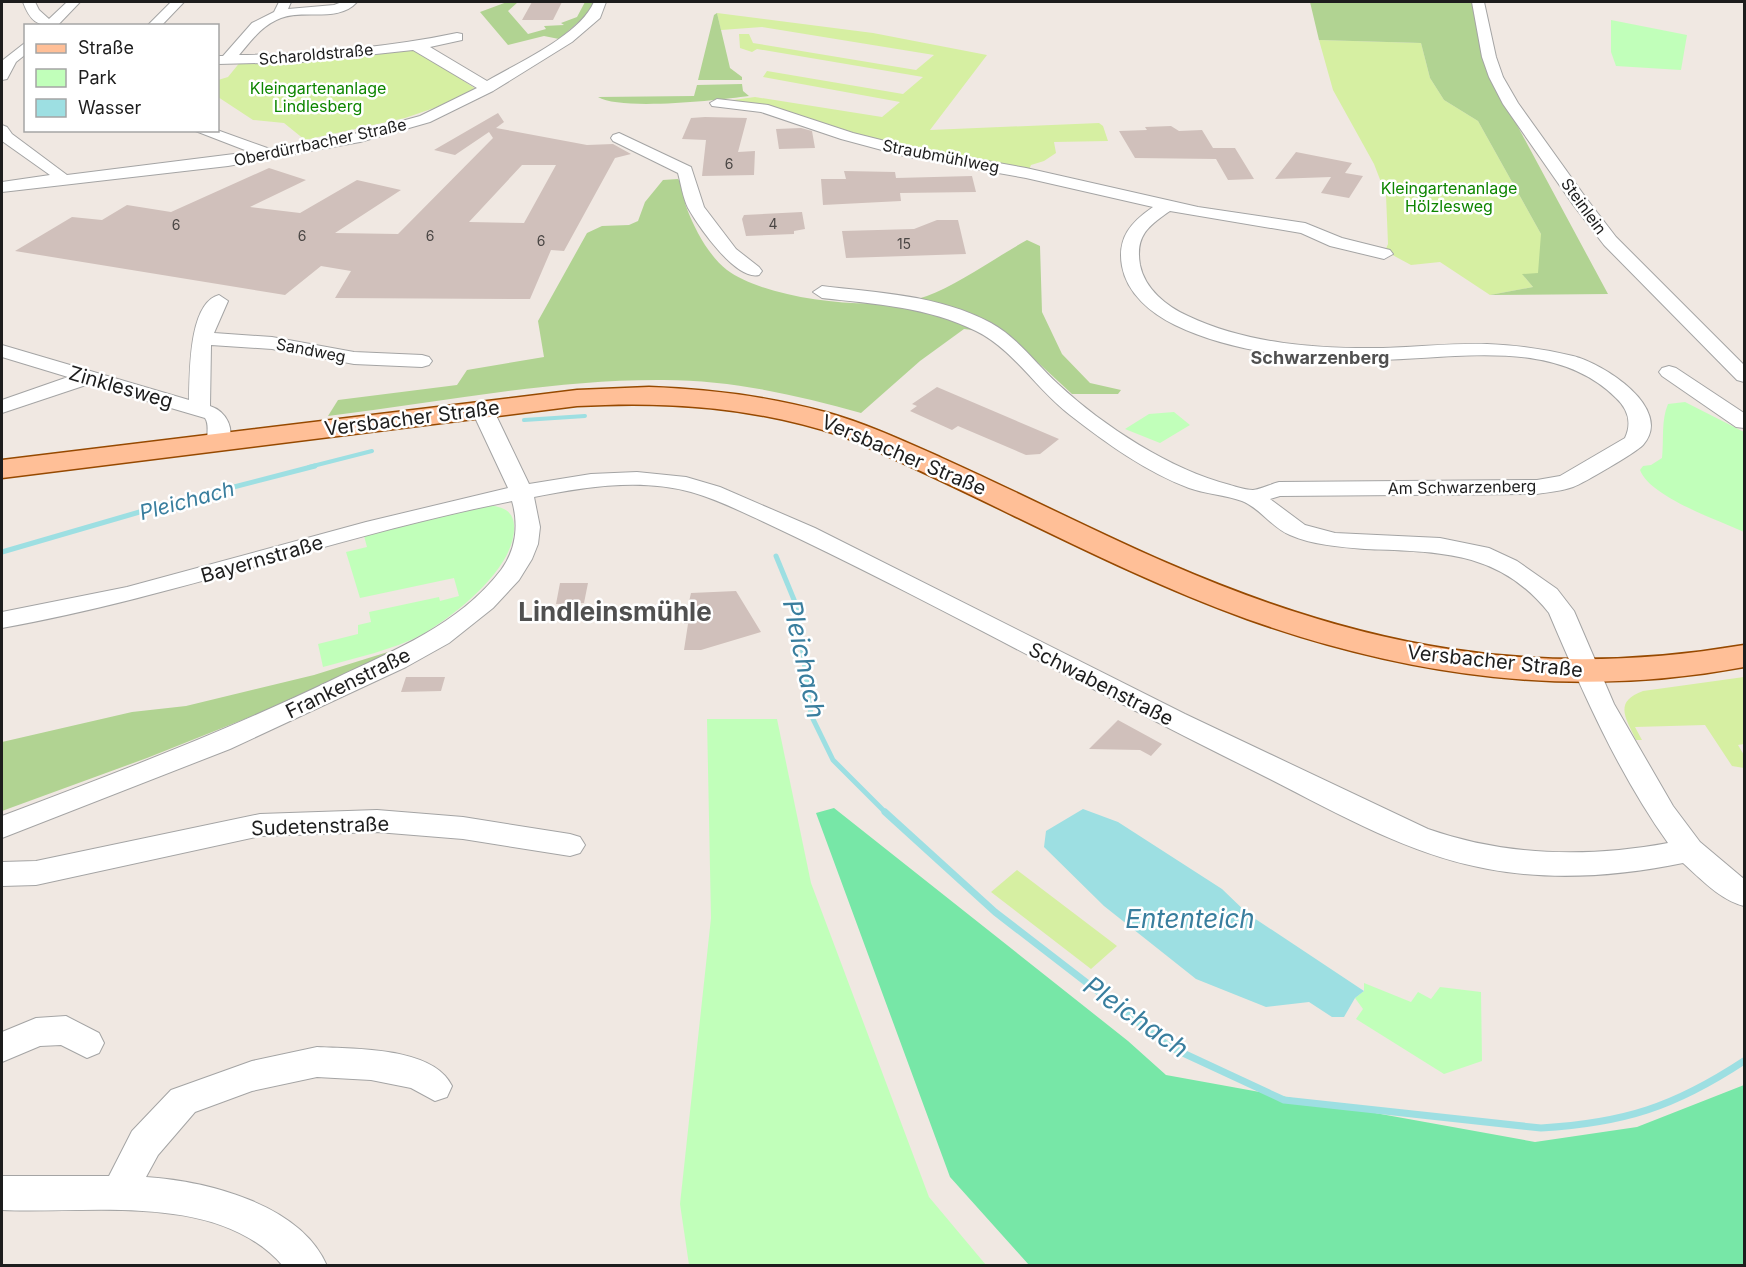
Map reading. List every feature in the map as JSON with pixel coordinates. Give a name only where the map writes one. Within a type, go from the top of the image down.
[{"type":"main road","name":"Versbacher Straße","points":[[2,469],[577,398],[668,394],[723,398],[793,412],[891,446],[1135,560],[1289,622],[1364,643],[1430,657],[1525,668],[1585,671],[1706,664],[1744,656]]},
{"type":"street","points":[[29,2],[33,12],[49,24]]},
{"type":"street","points":[[51,24],[74,2]]},
{"type":"street","points":[[155,24],[178,2]]},
{"type":"street","points":[[222,60],[257,26],[282,8],[339,11],[351,2]]},
{"type":"street","name":"Oberdürrbacher Straße","points":[[2,187],[165,170],[270,154],[360,137],[425,119],[488,88],[581,29],[595,15],[600,2]]},
{"type":"street","name":"Steinlein","points":[[1478,2],[1489,57],[1496,77],[1511,104],[1580,202],[1610,241],[1744,376]]},
{"type":"street","name":"Scharoldstraße","points":[[222,60],[302,58],[414,46],[457,37]]},
{"type":"street","points":[[414,46],[488,88]]},
{"type":"street","points":[[2,76],[10,60],[24,48]]},
{"type":"street","name":"Straubmühlweg","points":[[717,103],[764,108],[847,136],[908,152],[1026,173],[1167,205]]},
{"type":"street","points":[[2,130],[6,138],[59,174],[54,181]]},
{"type":"street","points":[[207,132],[260,148],[270,154]]},
{"type":"street","points":[[619,138],[685,170],[696,207],[730,253],[753,271]]},
{"type":"street","points":[[1167,205],[1305,228],[1336,242],[1384,254]]},
{"type":"street","name":"Am Schwarzenberg","points":[[1167,205],[1146,218],[1137,229],[1130,243],[1130,251],[1134,278],[1150,299],[1169,315],[1246,342],[1320,352],[1366,354],[1482,350],[1558,359],[1581,365],[1601,376],[1633,405],[1641,420],[1641,432],[1634,442],[1594,468],[1557,483],[1515,488],[1279,489],[1252,497]]},
{"type":"street","name":"Am Schwarzenberg","points":[[822,292],[922,304],[984,327],[1017,352],[1050,388],[1077,411],[1158,465],[1199,484],[1252,497],[1297,530],[1334,540],[1440,545],[1481,553],[1508,566],[1548,595],[1561,611],[1579,649],[1585,671],[1663,814],[1689,850],[1721,879],[1744,894]]},
{"type":"street","points":[[199,410],[197,366],[201,338],[207,317],[219,301]]},
{"type":"street","name":"Sandweg","points":[[201,338],[272,343],[354,358],[422,361]]},
{"type":"street","name":"Zinklesweg","points":[[2,351],[213,414],[218,421],[218,442]]},
{"type":"street","points":[[1668,372],[1744,422]]},
{"type":"street","points":[[2,407],[91,376]]},
{"type":"street","name":"Frankenstraße","points":[[2,827],[195,754],[300,707],[426,645],[488,600],[511,574],[525,547],[528,528],[521,493],[482,409]]},
{"type":"street","name":"Schwabenstraße","points":[[521,493],[578,480],[606,478],[660,480],[701,488],[768,514],[1090,680],[1221,744],[1373,816],[1465,853],[1490,858],[1572,863],[1667,856],[1689,850]]},
{"type":"street","name":"Bayernstraße","points":[[2,620],[40,615],[163,587],[448,507],[521,493]]},
{"type":"street","name":"Sudetenstraße","points":[[2,874],[36,873],[260,825],[377,821],[464,828],[570,844]]},
{"type":"street","points":[[2,1048],[36,1032],[66,1030],[87,1043]]},
{"type":"street","points":[[119,1192],[145,1143],[183,1101],[252,1076],[317,1062],[371,1065],[420,1075],[435,1086]]},
{"type":"street","points":[[2,1193],[119,1192],[183,1197],[238,1213],[285,1240],[308,1266]]},
{"type":"green space","points":[[507,2],[518,2],[508,11],[528,34],[546,29],[544,26],[564,25],[561,23],[577,17],[585,2],[594,2],[590,12],[559,39],[544,36],[508,45],[480,12]]},
{"type":"green space","points":[[1310,2],[1478,2],[1497,88],[1608,294],[1490,295],[1533,287],[1522,274],[1538,273],[1541,234],[1478,121],[1444,100],[1430,78],[1421,43],[1319,40]]},
{"type":"green space","points":[[717,13],[873,33],[987,55],[930,130],[1099,123],[1103,126],[1108,141],[1054,142],[1056,153],[1044,161],[1031,165],[1029,170],[912,150],[725,101],[755,97],[882,117],[900,102],[763,77],[767,71],[903,94],[923,77],[757,49],[752,52],[740,48],[739,34],[749,34],[753,43],[916,70],[934,55],[762,27],[721,30]]},
{"type":"green space","points":[[717,13],[730,68],[742,77],[742,80],[698,80],[714,15]]},
{"type":"green space","points":[[1611,20],[1687,35],[1681,70],[1616,66],[1611,52]]},
{"type":"green space","name":"Kleingartenanlage Hölzlesweg","points":[[1319,40],[1421,43],[1430,78],[1444,100],[1478,121],[1541,234],[1578,271],[1523,275],[1533,287],[1490,295],[1440,262],[1411,265],[1385,251],[1388,244],[1386,195],[1374,164],[1333,90]]},
{"type":"green space","name":"Kleingartenanlage Lindlesberg","points":[[409,49],[418,51],[476,89],[441,108],[437,107],[405,118],[305,140],[284,123],[253,120],[219,98],[219,80],[228,77],[241,61]]},
{"type":"green space","points":[[742,84],[743,91],[749,96],[648,104],[610,101],[598,97],[694,96],[697,85]]},
{"type":"green space","points":[[678,179],[694,225],[703,242],[720,264],[745,280],[796,296],[854,303],[907,301],[927,296],[951,285],[1027,240],[1040,246],[1042,312],[1062,354],[1090,383],[1121,390],[1118,394],[1072,394],[1007,334],[964,329],[920,361],[861,413],[764,390],[714,383],[664,380],[579,383],[328,416],[338,400],[457,385],[467,370],[544,357],[538,321],[587,233],[602,226],[629,225],[638,221],[645,202],[663,180]]},
{"type":"green space","points":[[1685,402],[1744,432],[1744,532],[1670,498],[1646,480],[1640,470],[1643,466],[1651,465],[1662,458],[1664,423],[1668,404]]},
{"type":"green space","points":[[1174,412],[1190,425],[1160,443],[1125,429],[1149,414]]},
{"type":"green space","points":[[484,505],[508,511],[514,525],[512,541],[506,557],[482,588],[436,626],[411,640],[323,667],[318,644],[358,634],[358,625],[371,622],[369,612],[439,597],[440,601],[459,596],[454,578],[360,598],[346,552],[367,547],[364,536]]},
{"type":"green space","points":[[391,651],[322,688],[147,758],[2,811],[2,742],[132,712],[186,706],[314,675]]},
{"type":"green space","points":[[1744,677],[1744,744],[1738,745],[1744,755],[1744,768],[1732,766],[1705,725],[1635,727],[1642,740],[1636,740],[1624,711],[1628,700],[1634,695],[1643,691]]},
{"type":"green space","points":[[707,719],[777,719],[811,883],[929,1197],[986,1265],[689,1265],[680,1204],[711,918]]},
{"type":"green space","points":[[834,808],[1128,1041],[1166,1075],[1535,1142],[1637,1127],[1744,1085],[1744,1265],[1029,1265],[950,1177],[816,813]]},
{"type":"green space","points":[[1017,870],[1117,946],[1091,969],[991,892]]},
{"type":"green space","points":[[1364,983],[1411,1002],[1418,992],[1431,999],[1440,987],[1481,992],[1482,1061],[1444,1074],[1356,1019],[1363,1009],[1355,998],[1364,991]]},
{"type":"water","name":"Ententeich","points":[[1083,809],[1118,822],[1222,889],[1248,914],[1364,991],[1355,998],[1344,1017],[1332,1017],[1309,1002],[1266,1007],[1196,979],[1104,906],[1044,847],[1046,831]]},
{"type":"building","points":[[532,2],[562,2],[553,20],[522,20]]},
{"type":"building","points":[[498,113],[504,122],[496,128],[587,145],[613,144],[631,154],[615,158],[564,251],[551,250],[530,299],[335,298],[351,271],[321,266],[285,295],[15,251],[72,217],[102,220],[127,205],[171,212],[269,168],[306,180],[250,207],[300,213],[357,180],[401,190],[335,233],[398,234],[493,138],[489,132],[455,155],[434,150]],"holes":[[[522,165],[556,165],[524,223],[469,222]]]},
{"type":"building","points":[[691,118],[747,118],[738,152],[755,151],[754,175],[702,176],[706,140],[682,139]]},
{"type":"building","points":[[1171,126],[1179,131],[1202,130],[1213,148],[1235,148],[1254,179],[1228,180],[1216,159],[1135,158],[1119,131]]},
{"type":"building","points":[[801,128],[812,131],[815,148],[779,149],[776,129]]},
{"type":"building","points":[[1296,152],[1352,163],[1345,173],[1363,176],[1349,198],[1321,193],[1331,177],[1275,179]]},
{"type":"building","points":[[844,171],[895,172],[896,178],[972,176],[976,192],[900,193],[901,201],[823,205],[821,179],[846,179]]},
{"type":"building","points":[[802,212],[805,229],[794,231],[794,234],[746,236],[742,219],[744,215]]},
{"type":"building","points":[[937,220],[958,220],[966,254],[846,258],[842,231],[914,229]]},
{"type":"building","points":[[937,387],[1059,439],[1040,454],[1026,455],[958,426],[952,430],[910,411],[917,406],[912,404]]},
{"type":"building","points":[[560,583],[588,583],[584,603],[556,604]]},
{"type":"building","points":[[736,591],[761,632],[701,650],[684,650],[688,624],[684,624],[691,593]]},
{"type":"building","points":[[406,677],[445,677],[441,691],[401,692]]},
{"type":"building","points":[[1118,720],[1162,744],[1151,756],[1140,750],[1089,749]]},
{"type":"waterway","name":"Pleichach","points":[[524,420],[585,416]]},
{"type":"waterway","name":"Pleichach","points":[[309,467],[372,451]]},
{"type":"waterway","name":"Pleichach","points":[[2,552],[160,506],[315,466]]},
{"type":"waterway","name":"Pleichach","points":[[776,556],[797,607],[811,715],[833,760],[885,812]]},
{"type":"waterway","name":"Pleichach","points":[[885,812],[995,912],[1170,1047],[1284,1100],[1541,1128],[1571,1126],[1623,1117],[1671,1101],[1719,1077],[1744,1061]]},
{"type":"district","name":"Schwarzenberg","points":[[1320,358]]},
{"type":"district","name":"Lindleinsmühle","points":[[615,612]]}]
